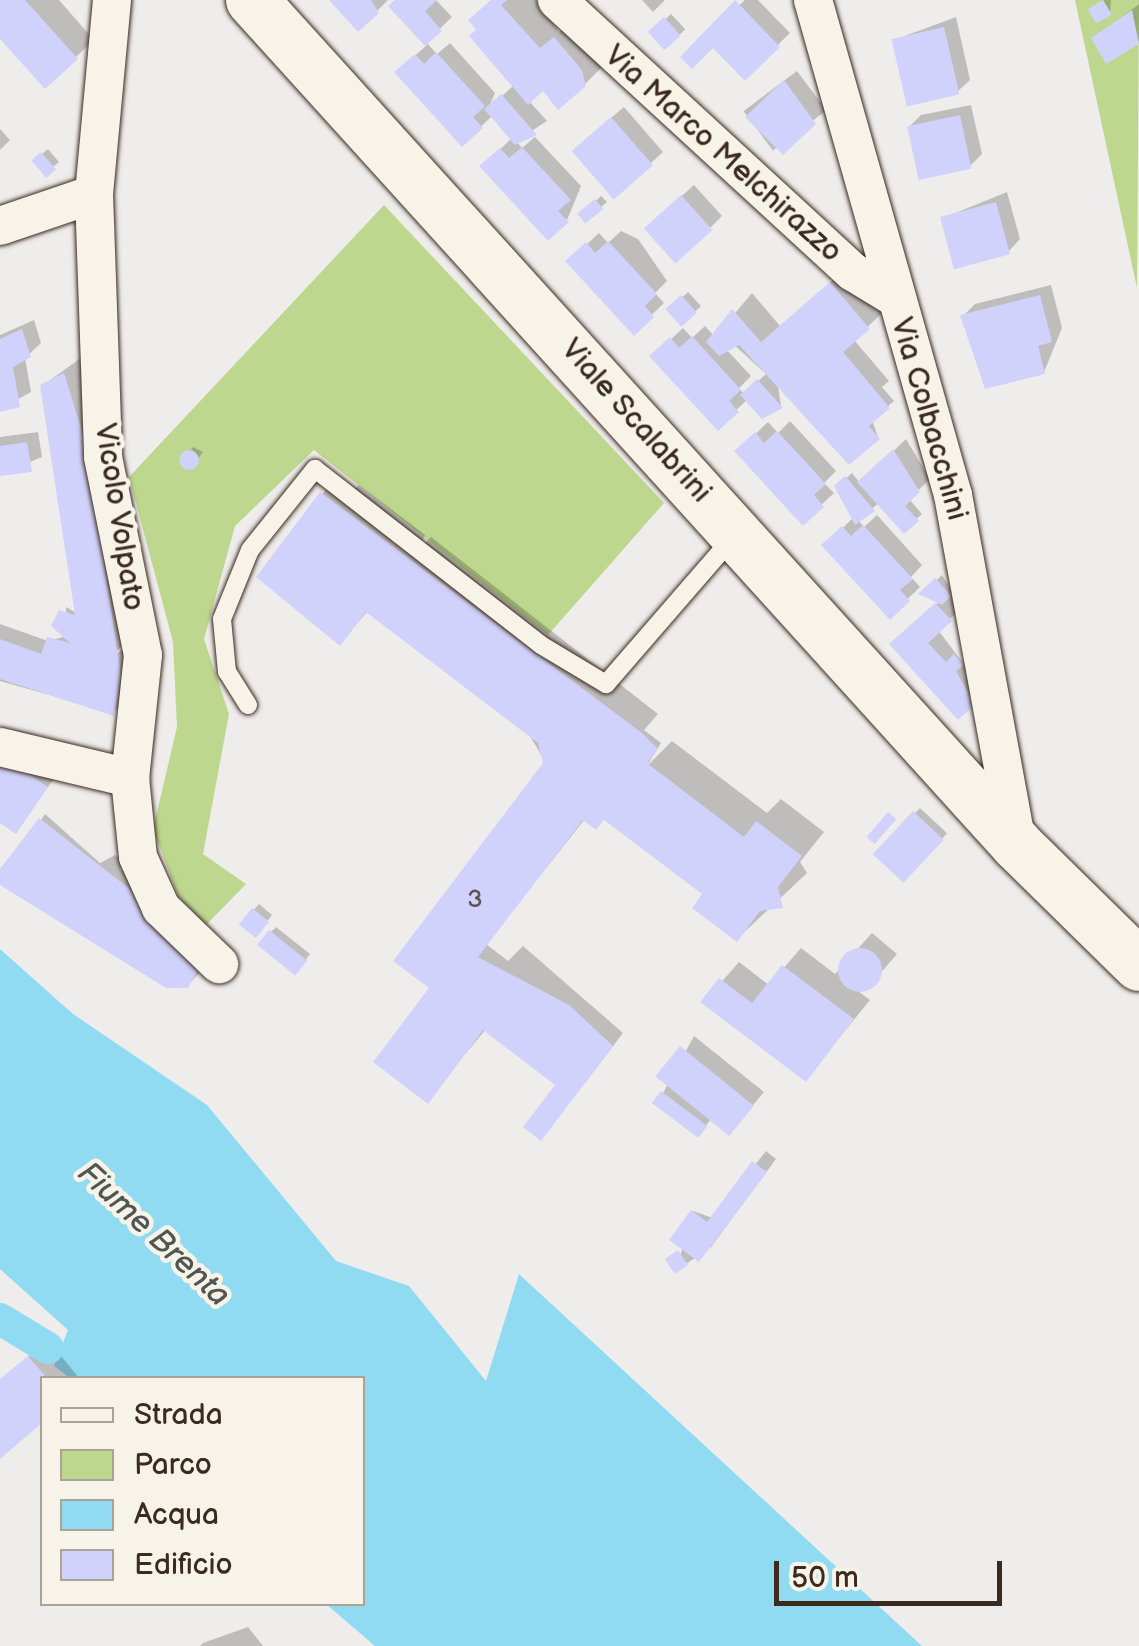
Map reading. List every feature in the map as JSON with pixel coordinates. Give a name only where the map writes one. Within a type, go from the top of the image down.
[{"type":"street","name":"Vicolo Volpato","points":[[112,0],[94,194],[103,457],[143,655],[130,778],[138,857],[161,908],[219,964]]},
{"type":"street","name":"Viale Scalabrini","points":[[252,0],[738,532],[1017,845],[1139,965]]},
{"type":"street","name":"Via Marco Melchirazzo","points":[[557,0],[853,272],[896,298]]},
{"type":"street","name":"Via Colbacchini","points":[[813,0],[954,495],[1017,845]]},
{"type":"street","points":[[0,226],[94,194]]},
{"type":"street","points":[[0,746],[130,778]]},
{"type":"lane","points":[[248,705],[227,672],[222,619],[250,550],[315,469],[541,645],[606,684],[738,532]]},
{"type":"green space","points":[[1075,0],[1139,0],[1137,288]]},
{"type":"green space","points":[[384,205],[664,503],[548,635],[314,450],[235,526],[204,639],[229,714],[203,854],[246,884],[206,925],[178,896],[153,829],[177,727],[173,642],[129,477]]},
{"type":"water","name":"Fiume Brenta","points":[[0,949],[73,1014],[207,1105],[336,1261],[409,1286],[486,1381],[519,1274],[922,1646],[375,1646],[328,1606],[365,1606],[365,1376],[67,1376],[54,1366],[68,1330],[0,1269]]},
{"type":"building","points":[[0,0],[25,0],[78,59],[45,89],[0,39]]},
{"type":"building","points":[[329,0],[371,0],[379,13],[358,32]]},
{"type":"building","points":[[395,0],[437,0],[425,11],[442,31],[425,46],[388,6]]},
{"type":"building","points":[[491,0],[507,0],[501,5],[540,48],[554,37],[582,70],[586,86],[558,110],[543,91],[528,105],[469,36],[476,30],[468,20]]},
{"type":"building","points":[[735,0],[780,47],[745,81],[713,48],[692,69],[680,57]]},
{"type":"building","points":[[1103,0],[1112,15],[1096,24],[1088,9]]},
{"type":"building","points":[[1132,10],[1139,44],[1106,64],[1091,38]]},
{"type":"building","points":[[664,17],[681,36],[664,50],[648,32]]},
{"type":"building","points":[[944,27],[960,94],[907,106],[891,39]]},
{"type":"building","points":[[436,52],[485,106],[473,117],[483,128],[462,147],[394,72],[415,54],[424,64]]},
{"type":"building","points":[[784,80],[816,124],[783,155],[745,117]]},
{"type":"building","points":[[501,94],[537,135],[515,145],[484,109]]},
{"type":"building","points":[[960,115],[971,169],[919,180],[907,126]]},
{"type":"building","points":[[611,117],[653,165],[614,199],[572,151]]},
{"type":"building","points":[[522,147],[571,200],[558,211],[569,222],[548,241],[479,166],[500,148],[509,158]]},
{"type":"building","points":[[41,152],[56,169],[46,178],[31,161]]},
{"type":"building","points":[[681,195],[712,230],[675,263],[644,228]]},
{"type":"building","points":[[595,199],[603,209],[585,224],[577,213]]},
{"type":"building","points":[[996,202],[1010,254],[954,269],[940,217]]},
{"type":"building","points":[[608,241],[657,294],[645,306],[654,317],[634,336],[565,261],[586,242],[595,253]]},
{"type":"building","points":[[830,282],[870,329],[843,352],[890,408],[869,426],[880,439],[849,465],[739,345],[719,356],[706,342],[732,309],[761,342]]},
{"type":"building","points":[[681,295],[697,313],[681,327],[665,309]]},
{"type":"building","points":[[1040,295],[1052,342],[1038,346],[1045,374],[985,389],[960,315]]},
{"type":"building","points":[[22,329],[31,357],[13,367],[20,407],[0,412],[0,339]]},
{"type":"building","points":[[692,336],[741,390],[729,401],[739,412],[718,431],[649,356],[670,337],[679,348]]},
{"type":"building","points":[[64,373],[86,444],[121,676],[114,716],[0,679],[0,639],[41,654],[47,637],[70,643],[51,626],[59,610],[75,615],[40,385]]},
{"type":"building","points":[[757,379],[783,408],[762,419],[740,395]]},
{"type":"building","points":[[777,431],[826,484],[814,495],[824,507],[803,526],[734,451],[755,432],[764,443]]},
{"type":"building","points":[[27,442],[32,472],[0,476],[0,446]]},
{"type":"building","points":[[893,449],[920,492],[905,506],[919,521],[904,534],[857,482]]},
{"type":"building","points":[[189,450],[199,460],[189,470],[179,460]]},
{"type":"building","points":[[845,476],[875,511],[855,525],[834,486]]},
{"type":"building","points":[[320,492],[642,733],[658,749],[647,763],[744,837],[756,821],[802,856],[778,887],[783,908],[760,911],[737,942],[692,908],[702,894],[604,820],[596,830],[583,820],[478,957],[569,1005],[613,1046],[541,1141],[523,1127],[555,1085],[483,1030],[428,1104],[373,1062],[429,988],[393,961],[543,763],[538,743],[366,612],[340,646],[256,577]]},
{"type":"building","points":[[863,525],[913,579],[900,590],[910,601],[890,620],[821,545],[842,526],[851,536]]},
{"type":"building","points":[[935,578],[951,596],[942,605],[918,594]]},
{"type":"building","points":[[935,603],[952,621],[928,643],[946,662],[954,654],[964,665],[956,671],[975,705],[958,720],[889,644]]},
{"type":"building","points":[[0,756],[48,787],[16,834],[0,823]]},
{"type":"building","points":[[913,811],[944,840],[903,883],[873,854]]},
{"type":"building","points":[[888,812],[896,819],[875,844],[866,837]]},
{"type":"building","points":[[39,818],[181,929],[172,946],[201,964],[188,988],[166,988],[0,885],[0,869]]},
{"type":"building","points":[[252,908],[269,922],[256,938],[239,924]]},
{"type":"building","points":[[269,930],[307,961],[295,976],[257,945]]},
{"type":"building","points":[[860,948],[875,955],[882,970],[875,985],[860,992],[845,985],[838,970],[845,955]]},
{"type":"building","points":[[782,965],[854,1019],[806,1082],[700,1002],[719,978],[752,1003]]},
{"type":"building","points":[[680,1046],[754,1106],[729,1136],[655,1076]]},
{"type":"building","points":[[661,1091],[707,1126],[698,1138],[652,1103]]},
{"type":"building","points":[[752,1161],[767,1172],[699,1262],[669,1240],[691,1210],[707,1222]]},
{"type":"building","points":[[678,1250],[688,1265],[675,1274],[665,1259]]},
{"type":"building","points":[[28,1356],[45,1376],[40,1376],[40,1425],[0,1459],[0,1379]]},
{"type":"waterway","points":[[0,1319],[48,1348]]}]
